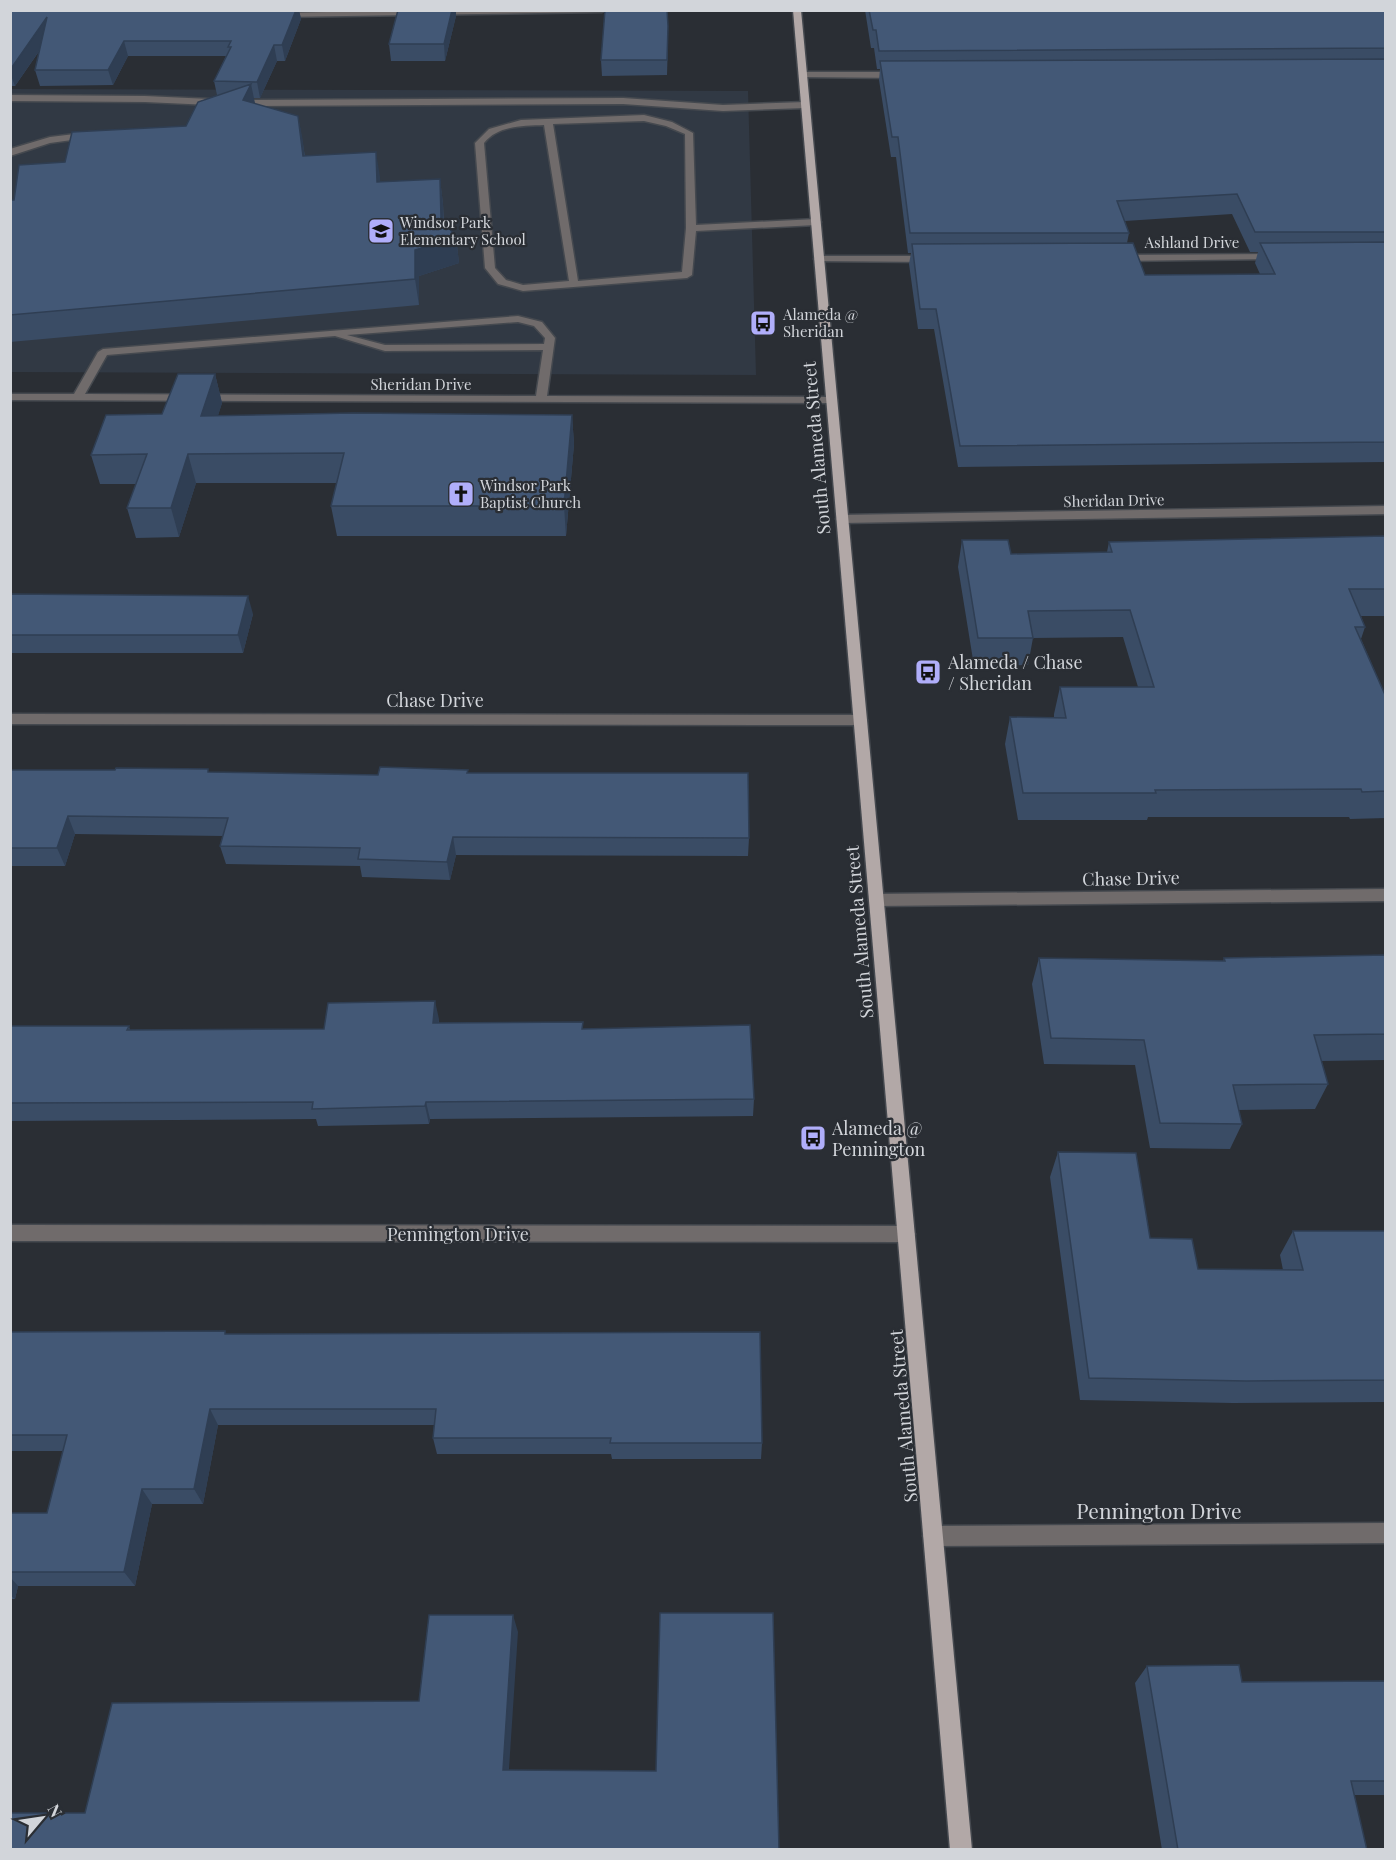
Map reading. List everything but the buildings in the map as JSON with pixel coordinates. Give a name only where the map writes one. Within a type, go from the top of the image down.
[{"type":"main road","name":"South Alameda Street","points":[[797,10],[961,1850]]},
{"type":"street","points":[[274,15],[602,10]]},
{"type":"street","points":[[802,75],[910,75]]},
{"type":"street","points":[[10,98],[255,103],[623,101],[723,108],[805,105]]},
{"type":"street","points":[[228,114],[255,103]]},
{"type":"street","points":[[644,118],[669,124],[689,133],[691,228],[687,274],[524,288],[502,282],[490,268],[479,143],[484,135],[502,126],[548,122],[644,118]]},
{"type":"street","points":[[548,122],[574,284]]},
{"type":"street","points":[[10,153],[29,144],[56,138],[99,135]]},
{"type":"street","points":[[691,228],[816,222]]},
{"type":"street","name":"Ashland Drive","points":[[1102,258],[1291,257]]},
{"type":"street","points":[[819,259],[937,259]]},
{"type":"street","points":[[77,398],[103,352],[518,319],[538,324],[550,338],[541,399]]},
{"type":"street","points":[[328,333],[385,348],[549,347]]},
{"type":"street","name":"Sheridan Drive","points":[[10,398],[832,400]]},
{"type":"street","name":"Sheridan Drive","points":[[842,519],[1386,510]]},
{"type":"street","name":"Chase Drive","points":[[10,719],[860,720]]},
{"type":"street","name":"Chase Drive","points":[[876,900],[1386,895]]},
{"type":"street","name":"Pennington Drive","points":[[10,1233],[906,1234]]},
{"type":"street","name":"Pennington Drive","points":[[933,1536],[1386,1533]]},
{"type":"shaded area","name":"Windsor Park Elementary School","points":[[11,89],[748,91],[756,375],[11,372]]},
{"type":"place","name":"Windsor Park Elementary School","points":[[381,231]]},
{"type":"place","name":"Alameda @ Sheridan","points":[[763,323]]},
{"type":"place","name":"Windsor Park Baptist Church","points":[[461,494]]},
{"type":"place","name":"Alameda / Chase / Sheridan","points":[[928,672]]},
{"type":"place","name":"Alameda @ Pennington","points":[[813,1138]]}]
